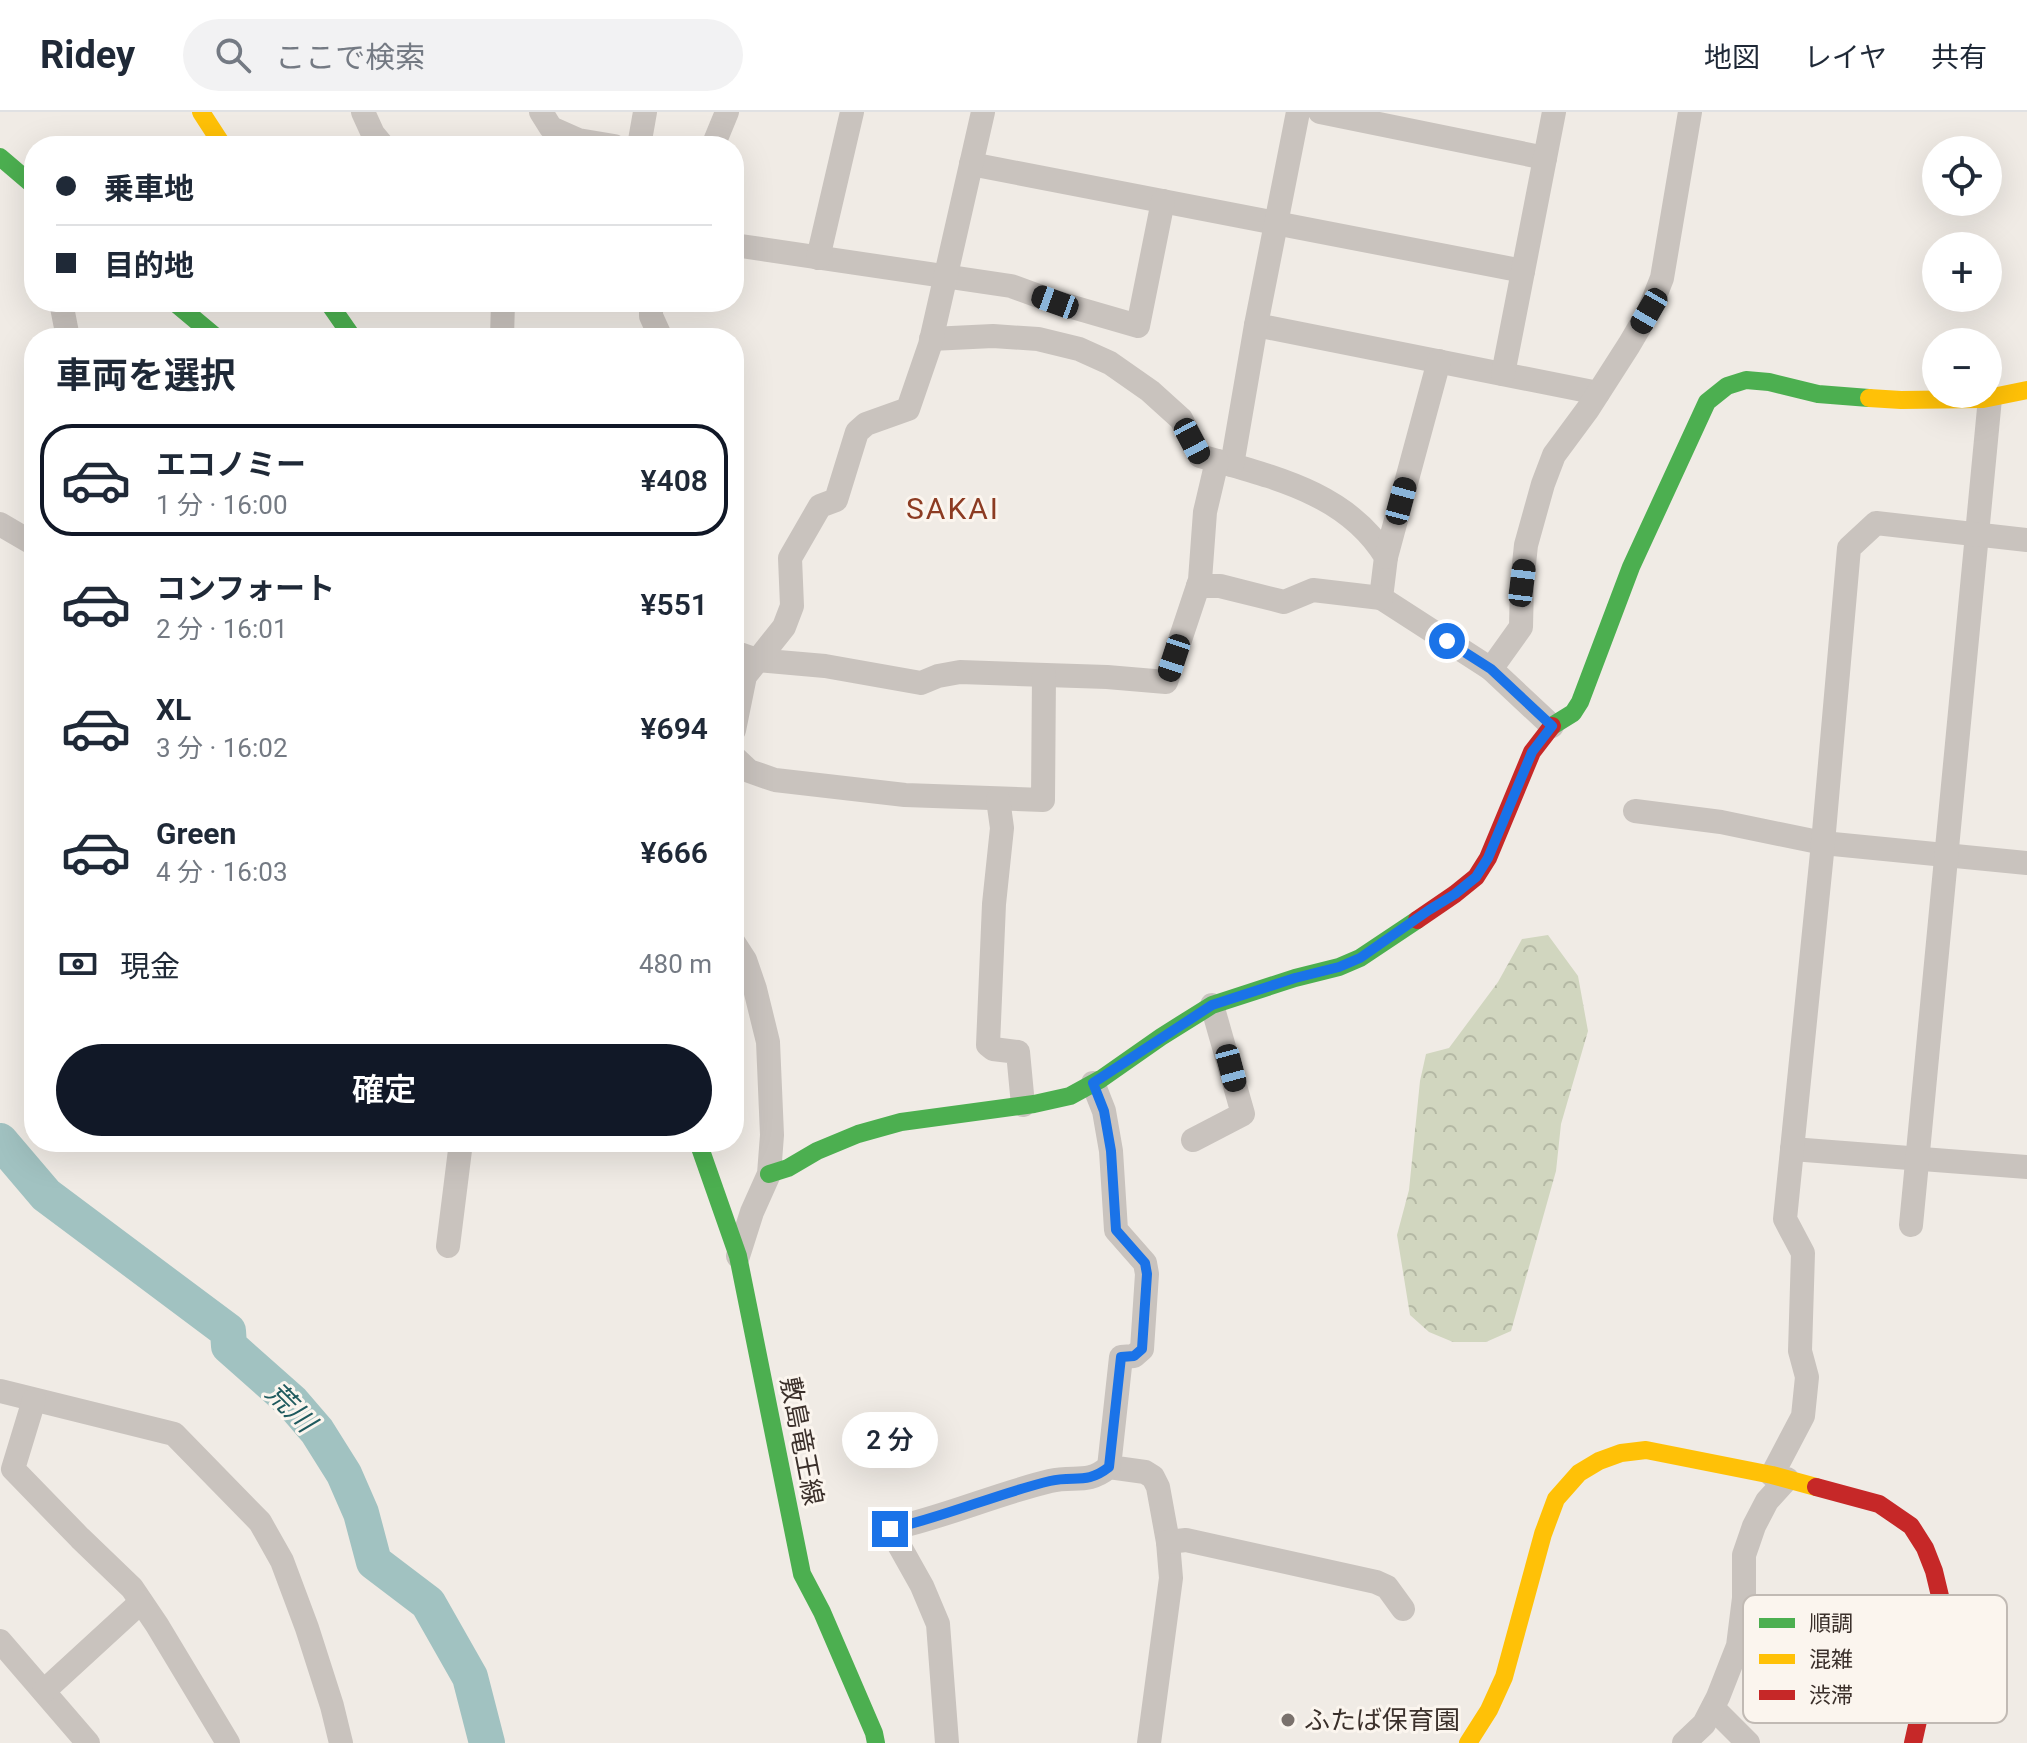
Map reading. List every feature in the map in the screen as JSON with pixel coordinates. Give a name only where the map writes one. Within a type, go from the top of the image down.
[{"type":"street","points":[[201,112],[217,136]]},
{"type":"street","points":[[363,112],[375,136]]},
{"type":"street","points":[[541,112],[551,128],[569,136]]},
{"type":"street","points":[[641,136],[645,112]]},
{"type":"street","points":[[717,136],[727,112]]},
{"type":"street","points":[[818,258],[852,112]]},
{"type":"street","points":[[744,681],[746,656],[784,627],[792,606],[790,558],[820,506],[836,500],[857,432],[866,424],[908,409],[931,339],[983,112]]},
{"type":"street","points":[[746,656],[921,683],[960,672],[1166,682],[1200,580],[1205,512],[1225,463],[1298,112]]},
{"type":"street","points":[[1320,112],[1545,158]]},
{"type":"street","points":[[1503,374],[1554,112]]},
{"type":"street","points":[[1491,669],[1521,627],[1526,545],[1554,455],[1598,393],[1649,311],[1662,278],[1690,112]]},
{"type":"street","points":[[971,164],[1523,271]]},
{"type":"street","points":[[744,247],[1011,286],[1138,326],[1163,201]]},
{"type":"street","points":[[186,312],[205,328]]},
{"type":"street","points":[[1256,325],[1598,393]]},
{"type":"street","points":[[931,339],[993,336],[1038,339],[1079,349],[1110,363],[1150,391],[1181,419],[1200,456],[1284,481],[1321,497],[1365,528],[1386,557]]},
{"type":"street","points":[[1381,598],[1386,557],[1439,361]]},
{"type":"street","points":[[769,1174],[858,1134],[901,1122],[1070,1096],[1212,1005],[1360,958],[1455,894],[1476,877],[1488,858],[1532,752],[1552,726],[1573,713],[1580,702],[1631,567],[1707,402],[1727,386],[1746,380],[1769,382],[1818,394],[1922,400]]},
{"type":"street","points":[[2002,395],[2027,390]]},
{"type":"street","points":[[1911,1225],[1989,408]]},
{"type":"street","points":[[1744,1595],[1744,1555],[1803,1416],[1807,1377],[1800,1351],[1803,1253],[1785,1219],[1849,548],[1876,523],[2027,540]]},
{"type":"street","points":[[0,524],[24,538]]},
{"type":"street","points":[[1198,586],[1220,586],[1284,602],[1313,590],[1381,598],[1491,669],[1552,726]]},
{"type":"street","points":[[744,766],[775,780],[905,795],[1043,800],[1044,675]]},
{"type":"street","points":[[998,799],[1002,828],[994,904],[988,1045],[993,1049],[1018,1052],[1023,1105]]},
{"type":"street","points":[[1635,811],[1721,822],[1823,843],[2027,863]]},
{"type":"street","points":[[738,1256],[752,1212],[769,1174],[772,1135],[768,1042],[744,958]]},
{"type":"street","points":[[1193,1140],[1243,1114],[1212,1005]]},
{"type":"street","points":[[1093,1083],[1104,1111],[1111,1151],[1116,1230],[1145,1263],[1147,1274],[1142,1349],[1134,1356],[1121,1357],[1109,1467]]},
{"type":"street","points":[[1792,1149],[2027,1167]]},
{"type":"street","points":[[448,1246],[460,1152]]},
{"type":"street","name":"敷島竜王線","points":[[702,1152],[738,1256],[802,1574],[833,1638],[876,1743]]},
{"type":"street","points":[[0,1391],[174,1434],[260,1522],[282,1561],[302,1614],[341,1743]]},
{"type":"street","points":[[34,1400],[13,1469],[132,1588],[228,1743]]},
{"type":"street","points":[[1468,1743],[1489,1710],[1504,1677],[1543,1534],[1556,1499],[1579,1473],[1621,1453],[1646,1450],[1678,1455],[1779,1477],[1879,1504],[1911,1526],[1925,1548],[1940,1595]]},
{"type":"street","points":[[947,1743],[938,1624],[922,1586],[890,1529],[920,1523],[1053,1480],[1096,1477],[1109,1467],[1145,1472],[1153,1477],[1158,1487],[1168,1542],[1171,1578],[1149,1743]]},
{"type":"street","points":[[1168,1542],[1186,1540],[1376,1582],[1387,1587],[1403,1609]]},
{"type":"street","points":[[44,1691],[141,1602]]},
{"type":"street","points":[[1684,1743],[1704,1724],[1713,1708],[1738,1646],[1743,1606]]},
{"type":"street","points":[[0,1641],[88,1743]]},
{"type":"street","points":[[1713,1708],[1748,1743]]},
{"type":"street","points":[[1913,1743],[1918,1723]]},
{"type":"green space","points":[[1548,935],[1578,976],[1588,1031],[1561,1124],[1556,1171],[1511,1331],[1486,1342],[1453,1342],[1429,1332],[1410,1315],[1397,1235],[1409,1190],[1420,1081],[1426,1054],[1449,1048],[1498,982],[1522,939]]},
{"type":"waterway","name":"荒川","points":[[0,1141],[46,1195],[228,1331],[229,1346],[292,1402],[317,1431],[344,1474],[361,1513],[374,1562],[428,1603],[470,1677],[487,1743]]},
{"type":"traffic: fast","points":[[0,157],[24,177]]},
{"type":"traffic: fast","points":[[186,312],[205,328]]},
{"type":"traffic: fast","points":[[335,312],[346,328]]},
{"type":"traffic: fast","points":[[1552,726],[1573,713],[1580,702],[1631,567],[1707,402],[1727,386],[1746,380],[1769,382],[1818,394],[1869,398]]},
{"type":"traffic: fast","points":[[769,1174],[858,1134],[901,1122],[1034,1104],[1070,1096],[1101,1079],[1212,1005],[1339,967],[1360,958],[1417,920]]},
{"type":"traffic: fast","points":[[702,1152],[738,1256],[802,1574],[822,1612],[876,1743]]},
{"type":"traffic: slow","points":[[201,112],[217,136]]},
{"type":"traffic: slow","points":[[1869,398],[1983,399],[2027,390]]},
{"type":"traffic: slow","points":[[1468,1743],[1489,1710],[1504,1677],[1543,1534],[1556,1499],[1579,1473],[1621,1453],[1646,1450],[1816,1487]]},
{"type":"traffic: jam","points":[[1417,920],[1476,877],[1488,858],[1532,752],[1552,726]]},
{"type":"traffic: jam","points":[[1816,1487],[1879,1504],[1911,1526],[1925,1548],[1940,1595]]},
{"type":"traffic: jam","points":[[1913,1743],[1918,1723]]},
{"type":"place","name":"ふたば保育園","points":[[1288,1720]]},
{"type":"district","name":"SAKAI","points":[[953,509]]},
{"type":"route","points":[[890,1529],[920,1523],[1053,1480],[1096,1477],[1109,1467],[1121,1357],[1134,1356],[1142,1349],[1147,1274],[1145,1263],[1116,1230],[1111,1151],[1104,1111],[1093,1083],[1212,1005],[1360,958],[1476,877],[1488,858],[1532,752],[1552,726],[1491,669],[1447,641]]}]
